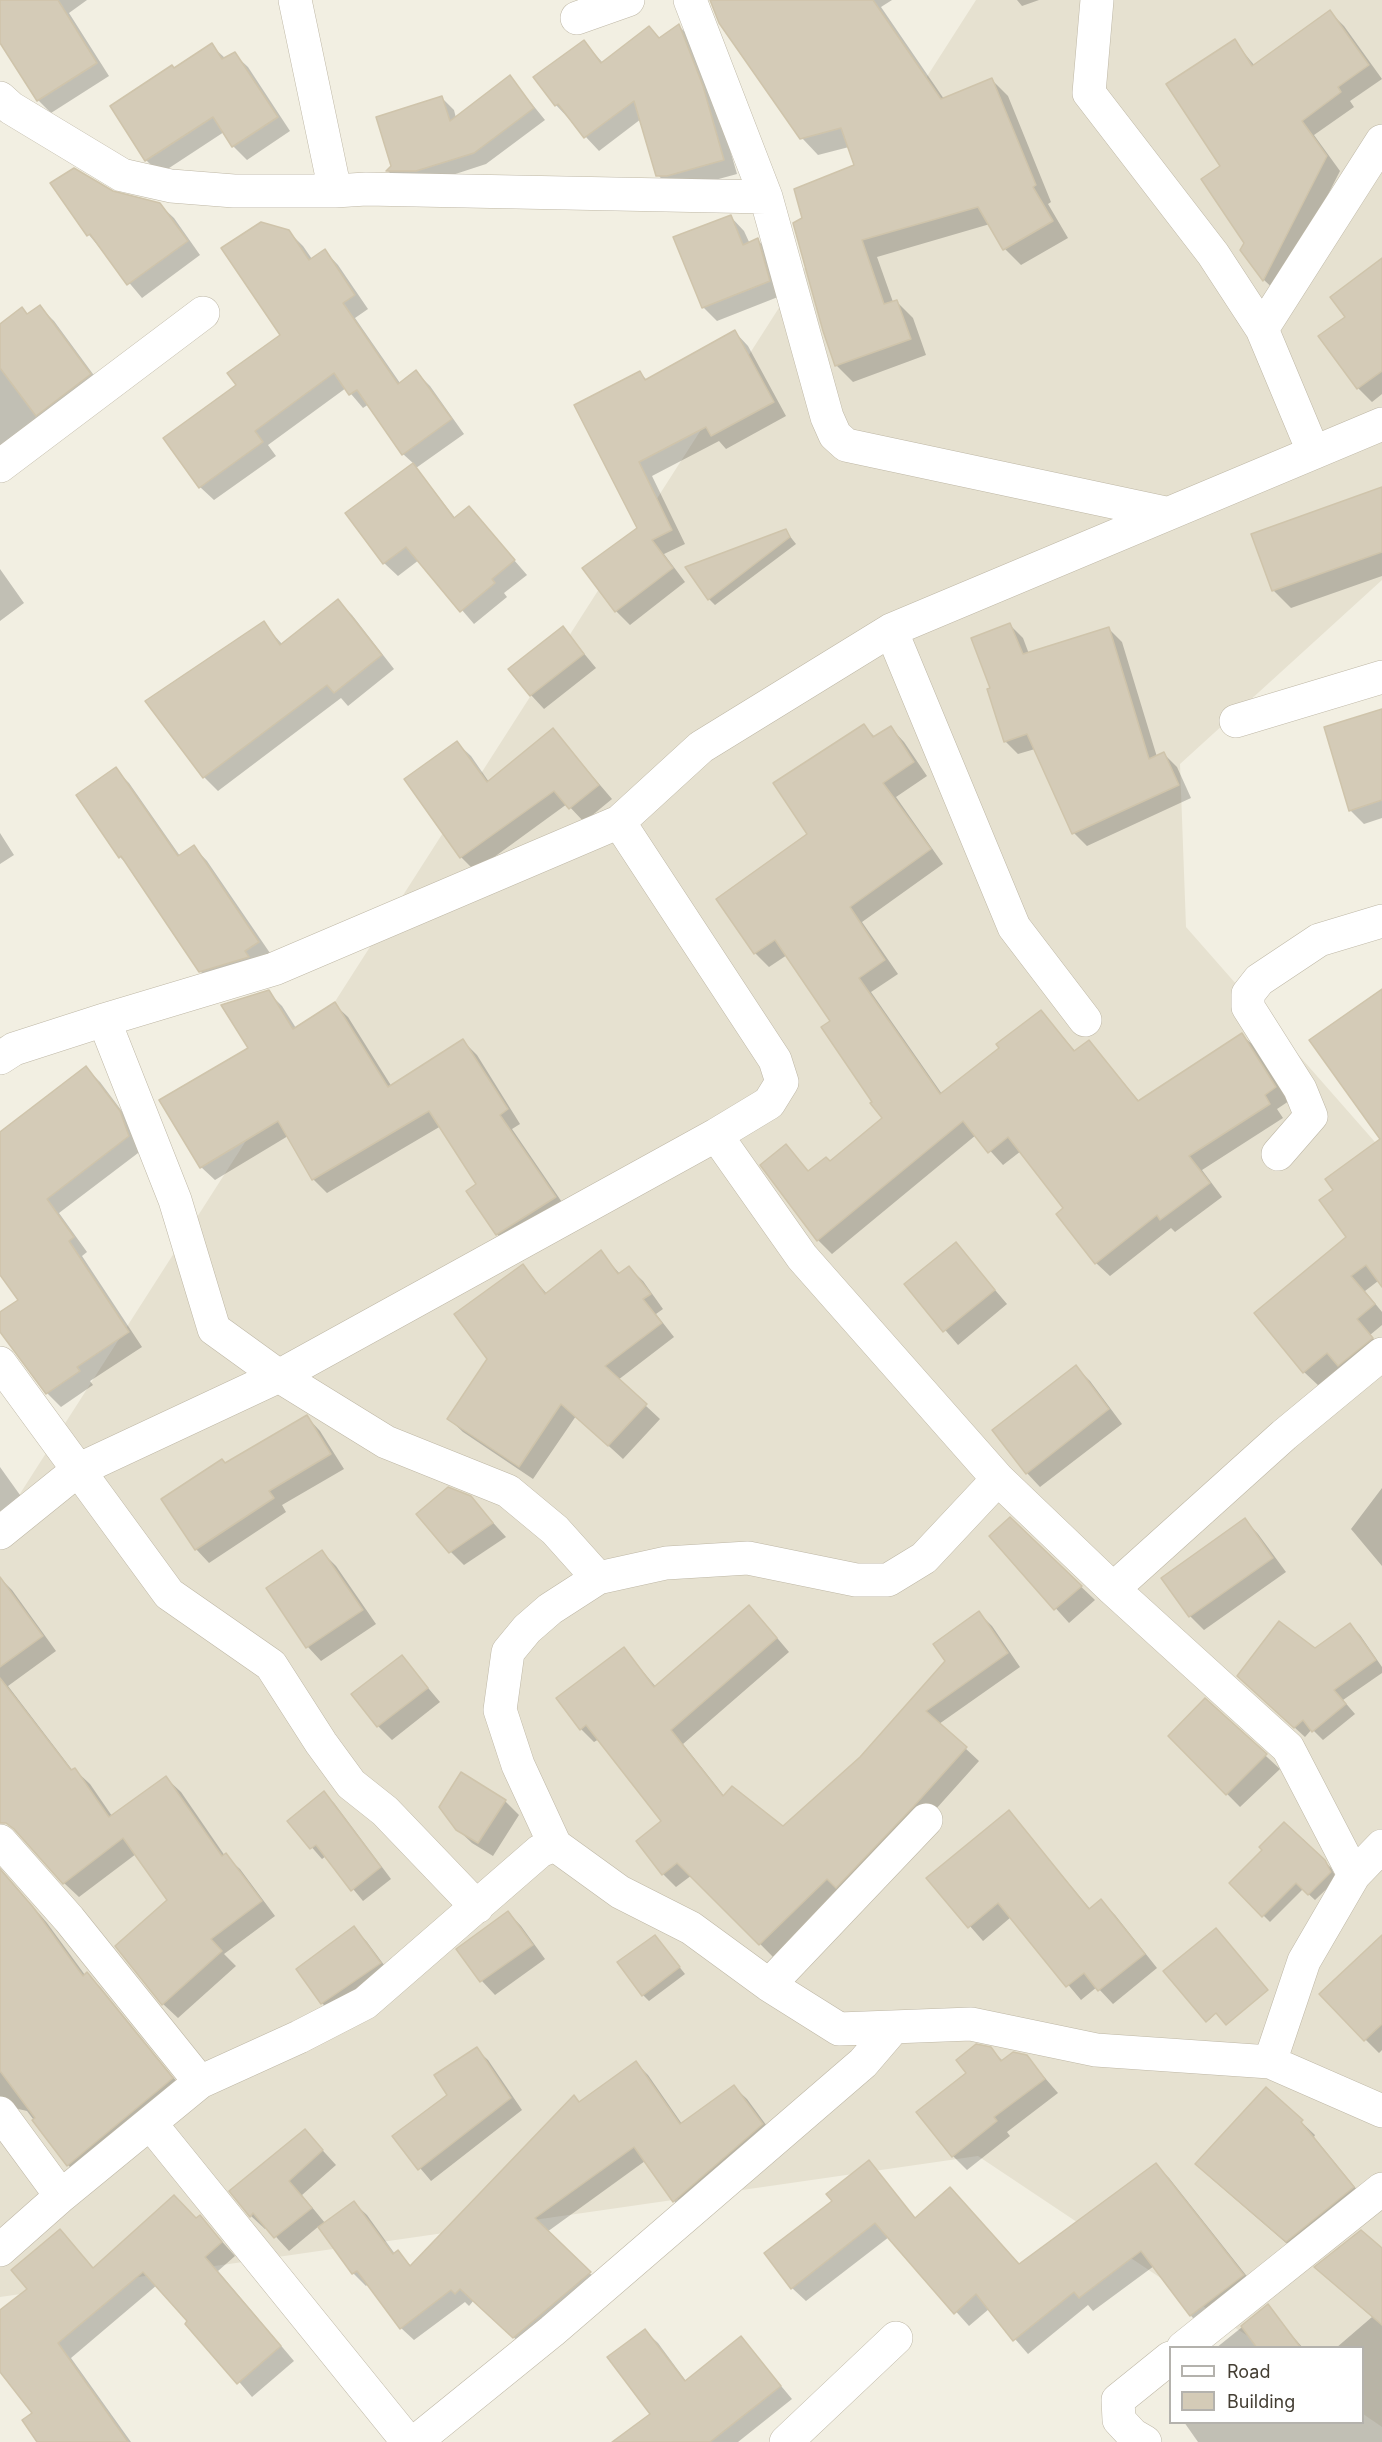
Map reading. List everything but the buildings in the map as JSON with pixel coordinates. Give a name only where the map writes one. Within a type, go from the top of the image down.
[{"type":"street","points":[[295,0],[335,191]]},
{"type":"street","points":[[577,18],[628,0]]},
{"type":"street","points":[[690,0],[766,197],[827,417],[835,435],[846,445],[1165,513]]},
{"type":"street","points":[[1097,0],[1089,93],[1213,254],[1262,328],[1312,451]]},
{"type":"street","points":[[0,98],[11,108],[122,175],[171,186],[213,190],[366,189],[766,197]]},
{"type":"street","points":[[1262,328],[1382,141]]},
{"type":"street","points":[[0,466],[203,313]]},
{"type":"street","points":[[0,1058],[14,1049],[274,969],[619,822],[701,747],[891,630],[1312,451],[1382,424]]},
{"type":"street","points":[[891,630],[1014,927],[1085,1020]]},
{"type":"street","points":[[1236,721],[1382,677]]},
{"type":"street","points":[[0,1533],[78,1470],[279,1376],[716,1135],[768,1103],[782,1082],[775,1060],[619,822]]},
{"type":"street","points":[[1278,1154],[1311,1116],[1300,1089],[1248,1007],[1248,994],[1259,980],[1319,940],[1382,921]]},
{"type":"street","points":[[104,1020],[175,1200],[214,1329],[279,1376],[386,1442],[508,1491],[555,1530],[597,1578]]},
{"type":"street","points":[[716,1135],[802,1257],[998,1479],[1113,1589],[1288,1748],[1353,1875]]},
{"type":"street","points":[[1113,1589],[1284,1435],[1382,1354]]},
{"type":"street","points":[[0,1363],[169,1594],[271,1665],[321,1743],[351,1784],[385,1811],[477,1907]]},
{"type":"street","points":[[998,1479],[924,1558],[888,1580],[856,1580],[748,1558],[666,1563],[597,1578],[550,1609],[527,1629],[508,1652],[502,1681],[500,1710],[518,1765],[555,1845],[620,1892],[691,1928],[770,1985],[839,2029],[971,2024],[1096,2050],[1270,2062],[1382,2111]]},
{"type":"street","points":[[770,1985],[926,1820]]},
{"type":"street","points":[[0,1841],[69,1919],[200,2082]]},
{"type":"street","points":[[0,2250],[61,2196],[200,2082],[299,2037],[365,2003],[540,1851],[555,1845]]},
{"type":"street","points":[[1270,2062],[1304,1960],[1353,1875],[1382,1846]]},
{"type":"street","points":[[415,2442],[574,2312],[863,2063],[893,2028]]},
{"type":"street","points":[[0,2113],[61,2196]]},
{"type":"street","points":[[150,2123],[408,2442]]},
{"type":"street","points":[[1186,2346],[1382,2189]]},
{"type":"street","points":[[786,2442],[896,2338]]},
{"type":"street","points":[[1145,2442],[1133,2435],[1119,2420],[1118,2400],[1169,2359]]},
{"type":"shaded area","points":[[976,0],[1382,0],[1382,580],[1180,764],[1186,927],[1382,1150],[1382,2427],[1364,2415],[1364,2346],[1263,2346],[978,2156],[0,2297],[0,1525]]}]
